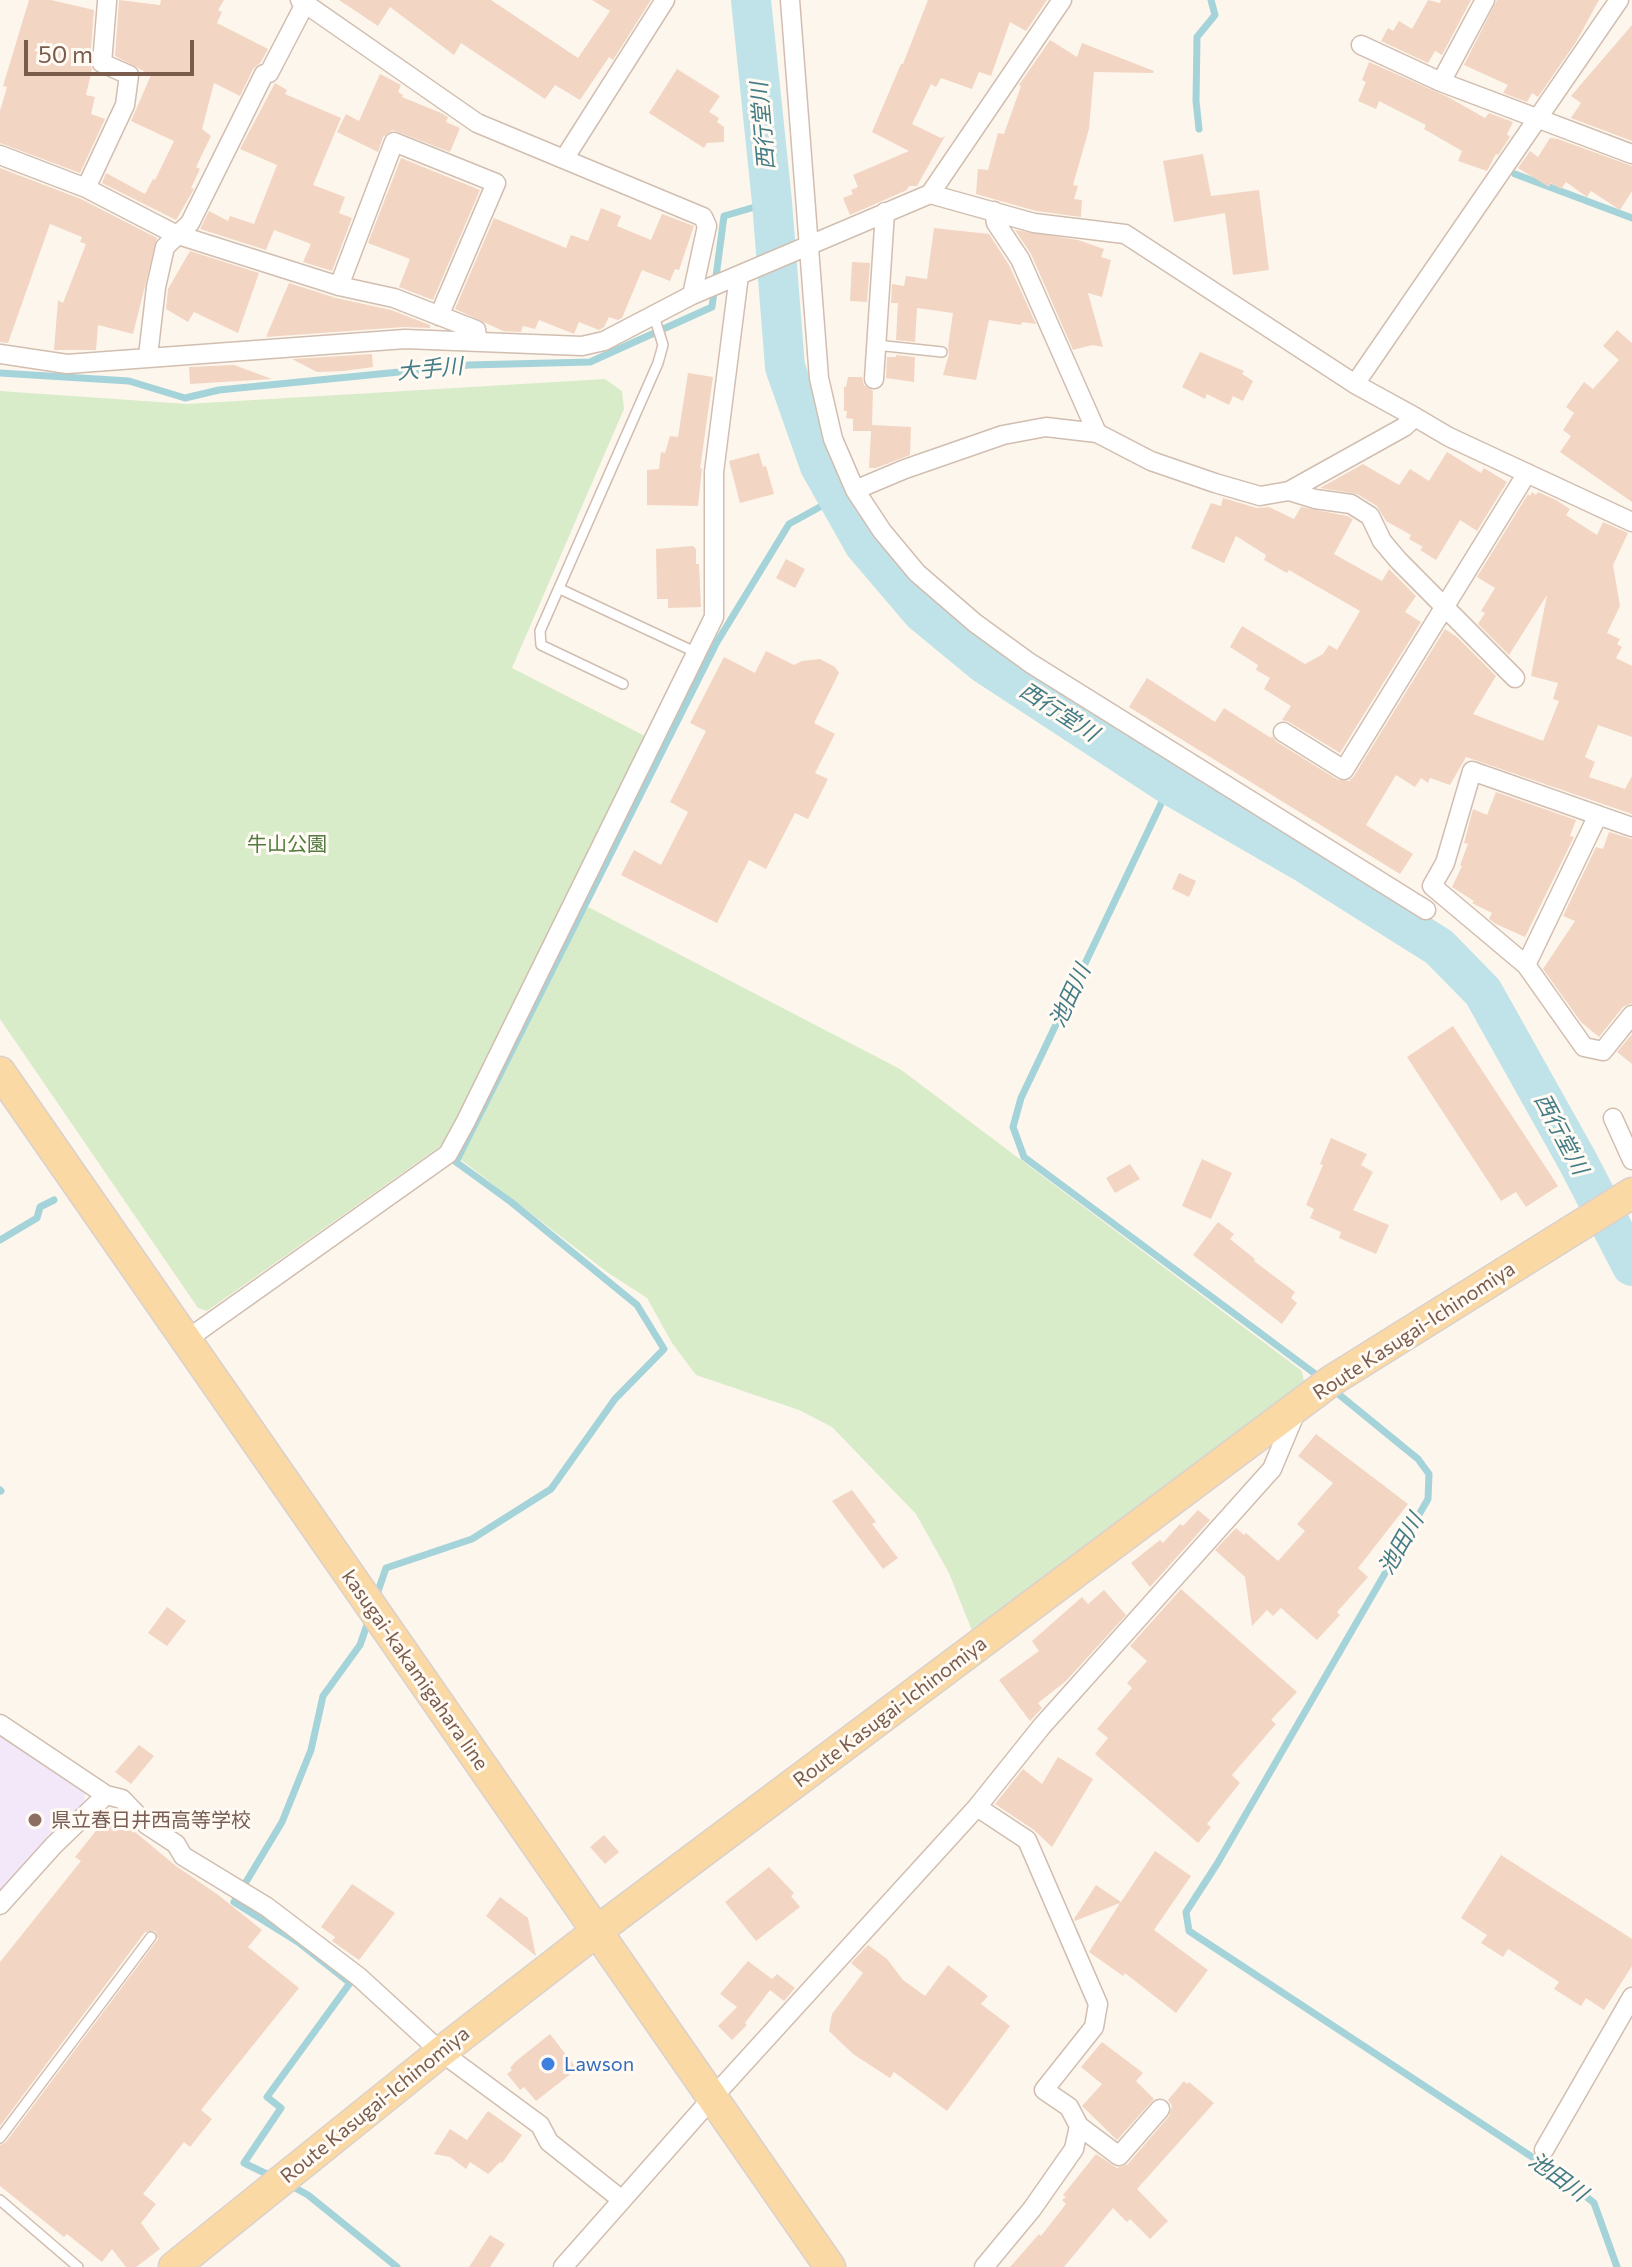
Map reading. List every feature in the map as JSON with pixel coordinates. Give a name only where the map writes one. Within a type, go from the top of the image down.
[{"type":"main road","name":"kasugai-kakamigahara line","points":[[0,1072],[830,2267]]},
{"type":"main road","name":"Route Kasugai-Ichinomiya","points":[[174,2267],[597,1931],[1313,1395],[1632,1193]]},
{"type":"street","points":[[564,159],[665,0]]},
{"type":"street","points":[[790,0],[819,378],[833,439],[855,490],[882,531],[917,573],[1030,663],[1426,910]]},
{"type":"street","points":[[0,354],[67,364],[405,339],[582,346],[604,341],[692,295],[930,194],[1062,0]]},
{"type":"street","points":[[1441,82],[1485,0]]},
{"type":"street","points":[[1355,384],[1619,0]]},
{"type":"street","points":[[86,188],[125,105],[129,75],[102,63],[105,1]]},
{"type":"street","points":[[148,356],[165,247],[175,234],[190,223],[304,1],[477,123],[703,217],[707,226],[692,295]]},
{"type":"street","points":[[1361,45],[1441,82],[1632,154]]},
{"type":"street","points":[[339,286],[394,142],[496,183],[439,316]]},
{"type":"street","points":[[0,155],[86,188],[175,234],[339,286],[394,298],[476,330],[478,342]]},
{"type":"street","points":[[930,194],[1034,223],[1125,234],[1355,384],[1449,437],[1632,522]]},
{"type":"street","points":[[994,211],[996,223],[1020,259],[1097,433]]},
{"type":"street","points":[[874,379],[885,212]]},
{"type":"street","points":[[186,1340],[448,1154],[714,617],[714,472],[739,275]]},
{"type":"street","points":[[855,490],[1003,435],[1046,427],[1097,433],[1151,461],[1260,496],[1289,491],[1404,427],[1415,417]]},
{"type":"street","points":[[1283,732],[1344,770],[1527,473]]},
{"type":"street","points":[[1289,491],[1315,499],[1351,504],[1370,516],[1382,541],[1515,678]]},
{"type":"street","points":[[1632,827],[1472,771],[1445,863],[1432,886],[1526,965],[1584,1047],[1603,1051],[1632,1015]]},
{"type":"street","points":[[1526,965],[1598,815]]},
{"type":"street","points":[[1613,1118],[1632,1160]]},
{"type":"street","points":[[563,2267],[977,1807],[1042,1726],[1272,1469],[1313,1395]]},
{"type":"street","points":[[0,1724],[106,1795],[122,1799],[147,1825],[176,1844],[183,1856],[267,1907],[359,1977],[441,2052],[540,2125],[549,2142],[622,2200]]},
{"type":"street","points":[[0,1905],[54,1845],[106,1795]]},
{"type":"street","points":[[977,1807],[1027,1840],[1098,2004],[1094,2027],[1044,2090],[1069,2107],[1079,2126],[1119,2156],[1160,2109]]},
{"type":"street","points":[[1544,2150],[1632,1997]]},
{"type":"street","points":[[984,2267],[1032,2209],[1074,2149],[1079,2126]]},
{"type":"lane","points":[[623,684],[541,645],[540,631],[658,363],[663,345],[654,316]]},
{"type":"lane","points":[[876,345],[942,352]]},
{"type":"lane","points":[[560,589],[695,652]]},
{"type":"lane","points":[[0,2138],[151,1937]]},
{"type":"lane","points":[[0,2200],[78,2267]]},
{"type":"shaded area","name":"県立春日井西高等学校","points":[[0,1734],[84,1789],[85,1806],[0,1896]]},
{"type":"green space","name":"牛山公園","points":[[605,379],[622,391],[624,409],[512,668],[645,736],[567,896],[900,1069],[1302,1371],[1304,1382],[973,1633],[949,1573],[916,1514],[832,1427],[799,1410],[696,1375],[672,1343],[647,1298],[607,1272],[442,1145],[207,1311],[198,1308],[0,1019],[0,391],[187,404]]},
{"type":"building","points":[[29,0],[51,0],[94,10],[92,69],[86,95],[95,97],[91,114],[105,119],[80,173],[0,143],[0,111],[7,87],[3,86]]},
{"type":"building","points":[[119,0],[160,5],[161,0],[224,0],[218,10],[222,12],[217,23],[268,49],[253,69],[240,96],[214,83],[202,129],[211,136],[196,167],[200,169],[191,188],[194,189],[176,220],[102,183],[106,173],[145,194],[174,141],[131,121],[151,75],[115,56]]},
{"type":"building","points":[[339,0],[491,0],[578,58],[610,11],[592,0],[651,0],[613,60],[609,57],[580,100],[555,85],[545,99],[461,43],[454,55],[390,7],[378,26]]},
{"type":"building","points":[[928,0],[1047,0],[1026,31],[1010,22],[991,76],[979,72],[972,89],[941,78],[936,87],[931,84],[912,124],[941,138],[945,136],[917,186],[909,186],[907,190],[850,215],[843,198],[853,194],[851,190],[858,187],[853,175],[909,151],[872,132]]},
{"type":"building","points":[[1428,0],[1440,3],[1441,0],[1471,0],[1442,55],[1435,51],[1428,63],[1381,41],[1388,28],[1393,31],[1399,21],[1412,29]]},
{"type":"building","points":[[1497,0],[1599,0],[1576,42],[1538,97],[1532,93],[1527,102],[1503,93],[1508,85],[1464,65]]},
{"type":"building","points":[[1632,25],[1632,141],[1571,118],[1581,103],[1571,96]]},
{"type":"building","points":[[1050,40],[1077,57],[1082,43],[1154,71],[1094,72],[1089,129],[1073,185],[1078,186],[1074,199],[1082,200],[1081,217],[1036,211],[976,194],[978,169],[988,170],[998,133],[1004,134],[1019,85]]},
{"type":"building","points":[[1369,62],[1448,97],[1485,118],[1489,113],[1513,122],[1507,134],[1510,137],[1487,171],[1458,161],[1462,151],[1424,129],[1426,125],[1379,101],[1376,109],[1358,101],[1366,82],[1362,80]]},
{"type":"building","points":[[677,69],[720,96],[709,112],[719,118],[717,122],[724,127],[724,142],[707,143],[704,148],[649,113]]},
{"type":"building","points":[[380,74],[401,85],[398,92],[402,97],[441,113],[448,117],[446,122],[460,128],[450,152],[393,130],[383,137],[378,152],[337,132],[346,114],[359,121]]},
{"type":"building","points":[[275,83],[287,90],[285,94],[341,118],[313,185],[345,197],[339,213],[352,218],[332,271],[303,262],[311,244],[274,230],[266,250],[200,229],[209,211],[228,221],[230,216],[254,224],[277,165],[240,149]]},
{"type":"building","points":[[1550,138],[1632,166],[1632,191],[1620,210],[1591,191],[1587,197],[1566,182],[1561,189],[1551,183],[1549,187],[1518,168],[1530,151],[1538,157]]},
{"type":"building","points":[[1203,154],[1211,196],[1259,190],[1269,270],[1233,275],[1225,213],[1174,222],[1163,161]]},
{"type":"building","points":[[401,158],[480,190],[433,300],[399,287],[410,259],[368,243]]},
{"type":"building","points":[[0,168],[81,199],[157,238],[133,334],[98,325],[96,350],[54,350],[58,300],[63,303],[86,244],[80,242],[82,237],[50,224],[8,343],[0,342]]},
{"type":"building","points":[[601,208],[621,216],[617,226],[651,240],[662,214],[694,226],[679,270],[675,269],[670,281],[642,270],[622,318],[609,317],[599,330],[579,322],[574,334],[539,320],[535,329],[523,326],[521,332],[503,331],[455,309],[494,218],[566,248],[571,235],[588,241]]},
{"type":"building","points":[[934,228],[989,234],[1009,265],[1036,324],[989,320],[976,380],[943,375],[949,354],[953,313],[917,308],[915,342],[896,340],[898,303],[891,303],[892,284],[904,286],[906,276],[927,279]]},
{"type":"building","points":[[1015,230],[1078,240],[1104,249],[1101,257],[1111,260],[1102,297],[1088,293],[1103,347],[1092,345],[1073,350],[1031,254]]},
{"type":"building","points":[[190,251],[259,273],[238,333],[194,312],[188,322],[166,309],[168,289]]},
{"type":"building","points":[[852,262],[870,263],[867,302],[850,301]]},
{"type":"building","points":[[289,283],[336,298],[391,310],[430,325],[430,328],[404,327],[266,337]]},
{"type":"building","points":[[1617,330],[1632,343],[1632,502],[1560,452],[1571,436],[1563,430],[1574,413],[1566,407],[1584,382],[1593,389],[1619,360],[1603,346]]},
{"type":"building","points":[[1200,352],[1244,371],[1242,374],[1253,381],[1243,401],[1233,396],[1229,405],[1207,394],[1205,399],[1182,387]]},
{"type":"building","points":[[372,354],[373,367],[344,371],[317,372],[292,359]]},
{"type":"building","points":[[887,357],[915,357],[914,382],[886,378]]},
{"type":"building","points":[[234,365],[272,379],[190,384],[189,367]]},
{"type":"building","points":[[688,373],[713,377],[698,506],[647,505],[647,470],[659,469],[661,452],[665,453],[670,436],[678,437]]},
{"type":"building","points":[[848,377],[862,377],[864,385],[873,391],[872,425],[911,427],[910,455],[869,468],[871,431],[853,431],[853,419],[846,418],[847,411],[844,411],[844,387]]},
{"type":"building","points":[[1447,452],[1481,473],[1484,468],[1507,482],[1477,531],[1460,520],[1436,560],[1409,539],[1411,535],[1386,521],[1377,506],[1357,494],[1320,488],[1363,464],[1399,485],[1410,469],[1429,481]]},
{"type":"building","points":[[759,453],[774,494],[740,503],[729,461]]},
{"type":"building","points":[[1532,492],[1556,500],[1570,509],[1566,515],[1597,535],[1603,522],[1628,533],[1613,565],[1620,606],[1607,633],[1620,639],[1617,644],[1622,647],[1616,658],[1632,666],[1632,737],[1598,725],[1585,757],[1595,762],[1589,777],[1625,789],[1632,776],[1632,814],[1466,757],[1450,785],[1430,778],[1428,783],[1421,778],[1415,787],[1396,775],[1366,825],[1413,854],[1400,874],[1129,707],[1147,678],[1215,722],[1224,708],[1338,780],[1349,781],[1445,629],[1496,676],[1473,714],[1543,741],[1559,701],[1553,699],[1558,683],[1531,676],[1547,595],[1509,655],[1478,624],[1485,613],[1481,611],[1495,588],[1477,577]]},
{"type":"building","points":[[1223,498],[1257,508],[1269,507],[1294,519],[1301,507],[1353,519],[1334,554],[1382,581],[1389,569],[1416,596],[1405,612],[1421,622],[1340,753],[1282,720],[1291,706],[1264,689],[1270,678],[1256,670],[1258,665],[1230,647],[1242,626],[1305,664],[1323,654],[1329,645],[1337,650],[1360,611],[1289,570],[1287,573],[1264,560],[1266,555],[1236,536],[1224,563],[1191,548],[1211,503],[1221,506]]},
{"type":"building","points":[[693,546],[696,549],[696,564],[699,564],[701,607],[668,608],[668,599],[657,599],[656,549]]},
{"type":"building","points":[[786,559],[805,569],[795,588],[776,578]]},
{"type":"building","points":[[766,651],[794,665],[820,659],[835,667],[839,673],[814,723],[835,734],[815,773],[828,779],[808,819],[795,813],[766,869],[749,860],[717,923],[621,875],[634,850],[661,865],[688,812],[670,802],[706,731],[690,723],[724,657],[755,673]]},
{"type":"building","points":[[1496,792],[1576,820],[1570,836],[1574,837],[1525,937],[1496,924],[1489,919],[1492,913],[1472,903],[1474,901],[1452,887],[1468,844],[1464,843],[1473,809],[1487,815]]},
{"type":"building","points":[[1609,832],[1632,839],[1632,1003],[1623,1007],[1599,1037],[1581,1022],[1543,969],[1575,921],[1563,916],[1596,847],[1603,849]]},
{"type":"building","points":[[1179,873],[1196,881],[1189,897],[1172,889]]},
{"type":"building","points":[[1453,1026],[1558,1186],[1526,1207],[1516,1192],[1501,1201],[1407,1057]]},
{"type":"building","points":[[1632,1034],[1632,1064],[1617,1052]]},
{"type":"building","points":[[1331,1138],[1367,1154],[1361,1165],[1373,1172],[1353,1210],[1389,1225],[1376,1254],[1339,1238],[1341,1232],[1310,1218],[1314,1209],[1306,1205]]},
{"type":"building","points":[[1202,1159],[1232,1173],[1211,1219],[1182,1206]]},
{"type":"building","points":[[1130,1164],[1140,1179],[1115,1193],[1106,1178]]},
{"type":"building","points":[[1218,1222],[1234,1234],[1230,1239],[1254,1261],[1295,1292],[1291,1298],[1297,1303],[1282,1324],[1193,1255]]},
{"type":"building","points":[[1316,1434],[1408,1504],[1358,1568],[1368,1577],[1317,1640],[1281,1608],[1273,1616],[1267,1610],[1252,1626],[1245,1577],[1215,1550],[1236,1528],[1278,1561],[1305,1531],[1297,1524],[1333,1483],[1298,1456]]},
{"type":"building","points":[[852,1490],[876,1522],[872,1524],[898,1558],[883,1569],[832,1501]]},
{"type":"building","points":[[1198,1510],[1210,1520],[1150,1587],[1131,1563],[1160,1540],[1163,1543]]},
{"type":"building","points":[[1181,1589],[1297,1692],[1271,1720],[1276,1724],[1232,1775],[1240,1783],[1207,1824],[1211,1827],[1198,1843],[1095,1754],[1108,1738],[1097,1729],[1132,1688],[1127,1683],[1147,1661],[1130,1646]]},
{"type":"building","points":[[1104,1590],[1126,1615],[1066,1681],[1038,1703],[1042,1708],[1030,1721],[999,1680],[1039,1651],[1032,1641],[1082,1597],[1088,1604]]},
{"type":"building","points":[[167,1607],[186,1621],[167,1646],[148,1633]]},
{"type":"building","points":[[139,1745],[154,1756],[131,1784],[115,1772]]},
{"type":"building","points":[[1058,1757],[1093,1779],[1052,1847],[1034,1830],[995,1804],[1023,1769],[1042,1784]]},
{"type":"building","points":[[111,1812],[176,1866],[262,1930],[248,1947],[299,1988],[201,2110],[212,2119],[190,2147],[184,2142],[143,2194],[156,2204],[141,2223],[160,2249],[136,2267],[126,2267],[112,2249],[102,2262],[67,2234],[64,2237],[0,2186],[0,2145],[6,2142],[158,1939],[155,1931],[145,1932],[0,2126],[0,1962],[81,1861],[75,1857]]},
{"type":"building","points":[[604,1835],[619,1852],[605,1864],[590,1847]]},
{"type":"building","points":[[1155,1851],[1191,1876],[1154,1930],[1208,1970],[1176,2013],[1125,1973],[1123,1976],[1089,1952],[1120,1903],[1074,1919],[1096,1885],[1121,1902]]},
{"type":"building","points":[[1501,1855],[1632,1939],[1632,1966],[1604,2010],[1586,1998],[1581,2006],[1554,1989],[1559,1982],[1508,1949],[1503,1957],[1481,1943],[1487,1935],[1461,1918]]},
{"type":"building","points":[[769,1867],[794,1893],[791,1896],[800,1907],[756,1941],[725,1902]]},
{"type":"building","points":[[352,1884],[395,1913],[359,1960],[332,1941],[335,1937],[321,1927]]},
{"type":"building","points":[[500,1897],[528,1918],[536,1956],[486,1916]]},
{"type":"building","points":[[868,1945],[887,1959],[903,1980],[925,1996],[948,1965],[988,1996],[981,2004],[1010,2026],[947,2111],[894,2072],[890,2078],[853,2054],[829,2031],[832,2014],[863,1973],[851,1963]]},
{"type":"building","points":[[748,1961],[772,1979],[777,1974],[795,1988],[784,2001],[770,1990],[745,2023],[747,2025],[732,2040],[718,2026],[737,2007],[720,1994]]},
{"type":"building","points":[[550,2034],[577,2069],[536,2101],[524,2087],[520,2090],[507,2074],[515,2062]]},
{"type":"building","points":[[1102,2042],[1143,2073],[1136,2081],[1154,2099],[1117,2140],[1082,2106],[1102,2084],[1081,2067]]},
{"type":"building","points":[[1184,2081],[1214,2103],[1137,2189],[1168,2221],[1150,2239],[1130,2219],[1127,2222],[1113,2208],[1064,2267],[1010,2267],[1039,2234],[1041,2236],[1066,2204],[1062,2200],[1066,2197],[1063,2195],[1096,2154],[1117,2168],[1128,2164],[1169,2116],[1172,2106],[1168,2100]]},
{"type":"building","points":[[488,2111],[522,2135],[502,2163],[488,2174],[470,2162],[466,2169],[450,2157],[434,2154],[450,2129],[467,2140]]},
{"type":"building","points":[[490,2235],[505,2244],[490,2267],[469,2267]]},
{"type":"waterway","name":"西行堂川","points":[[751,0],[785,367],[820,466],[864,544],[922,612],[985,664],[1170,785],[1307,864],[1439,947],[1483,992],[1632,1266]]},
{"type":"waterway","points":[[1199,129],[1197,37],[1215,15],[1211,0]]},
{"type":"waterway","points":[[1515,174],[1632,218]]},
{"type":"waterway","name":"大手川","points":[[0,373],[129,381],[185,398],[219,390],[469,365],[590,362],[712,307],[724,216],[772,202]]},
{"type":"waterway","points":[[375,1600],[386,1568],[472,1539],[551,1489],[615,1399],[664,1349],[637,1305],[511,1202],[456,1162],[717,642],[789,524],[838,497]]},
{"type":"waterway","name":"池田川","points":[[1170,785],[1021,1098],[1013,1127],[1024,1157],[1322,1379]]},
{"type":"waterway","points":[[0,1240],[37,1218],[40,1207],[54,1200]]},
{"type":"waterway","name":"池田川","points":[[1331,1388],[1418,1459],[1429,1474],[1428,1499],[1217,1864],[1186,1912],[1189,1931],[1561,2176],[1594,2203],[1617,2267]]},
{"type":"waterway","points":[[273,2177],[244,2163],[281,2108],[267,2097],[350,1983],[298,1942],[234,1902],[282,1822],[311,1750],[323,1696],[360,1645],[369,1619]]},
{"type":"waterway","points":[[288,2184],[308,2195],[397,2267]]},
{"type":"place","name":"県立春日井西高等学校","points":[[35,1820]]},
{"type":"place","name":"Lawson","points":[[548,2064]]}]
